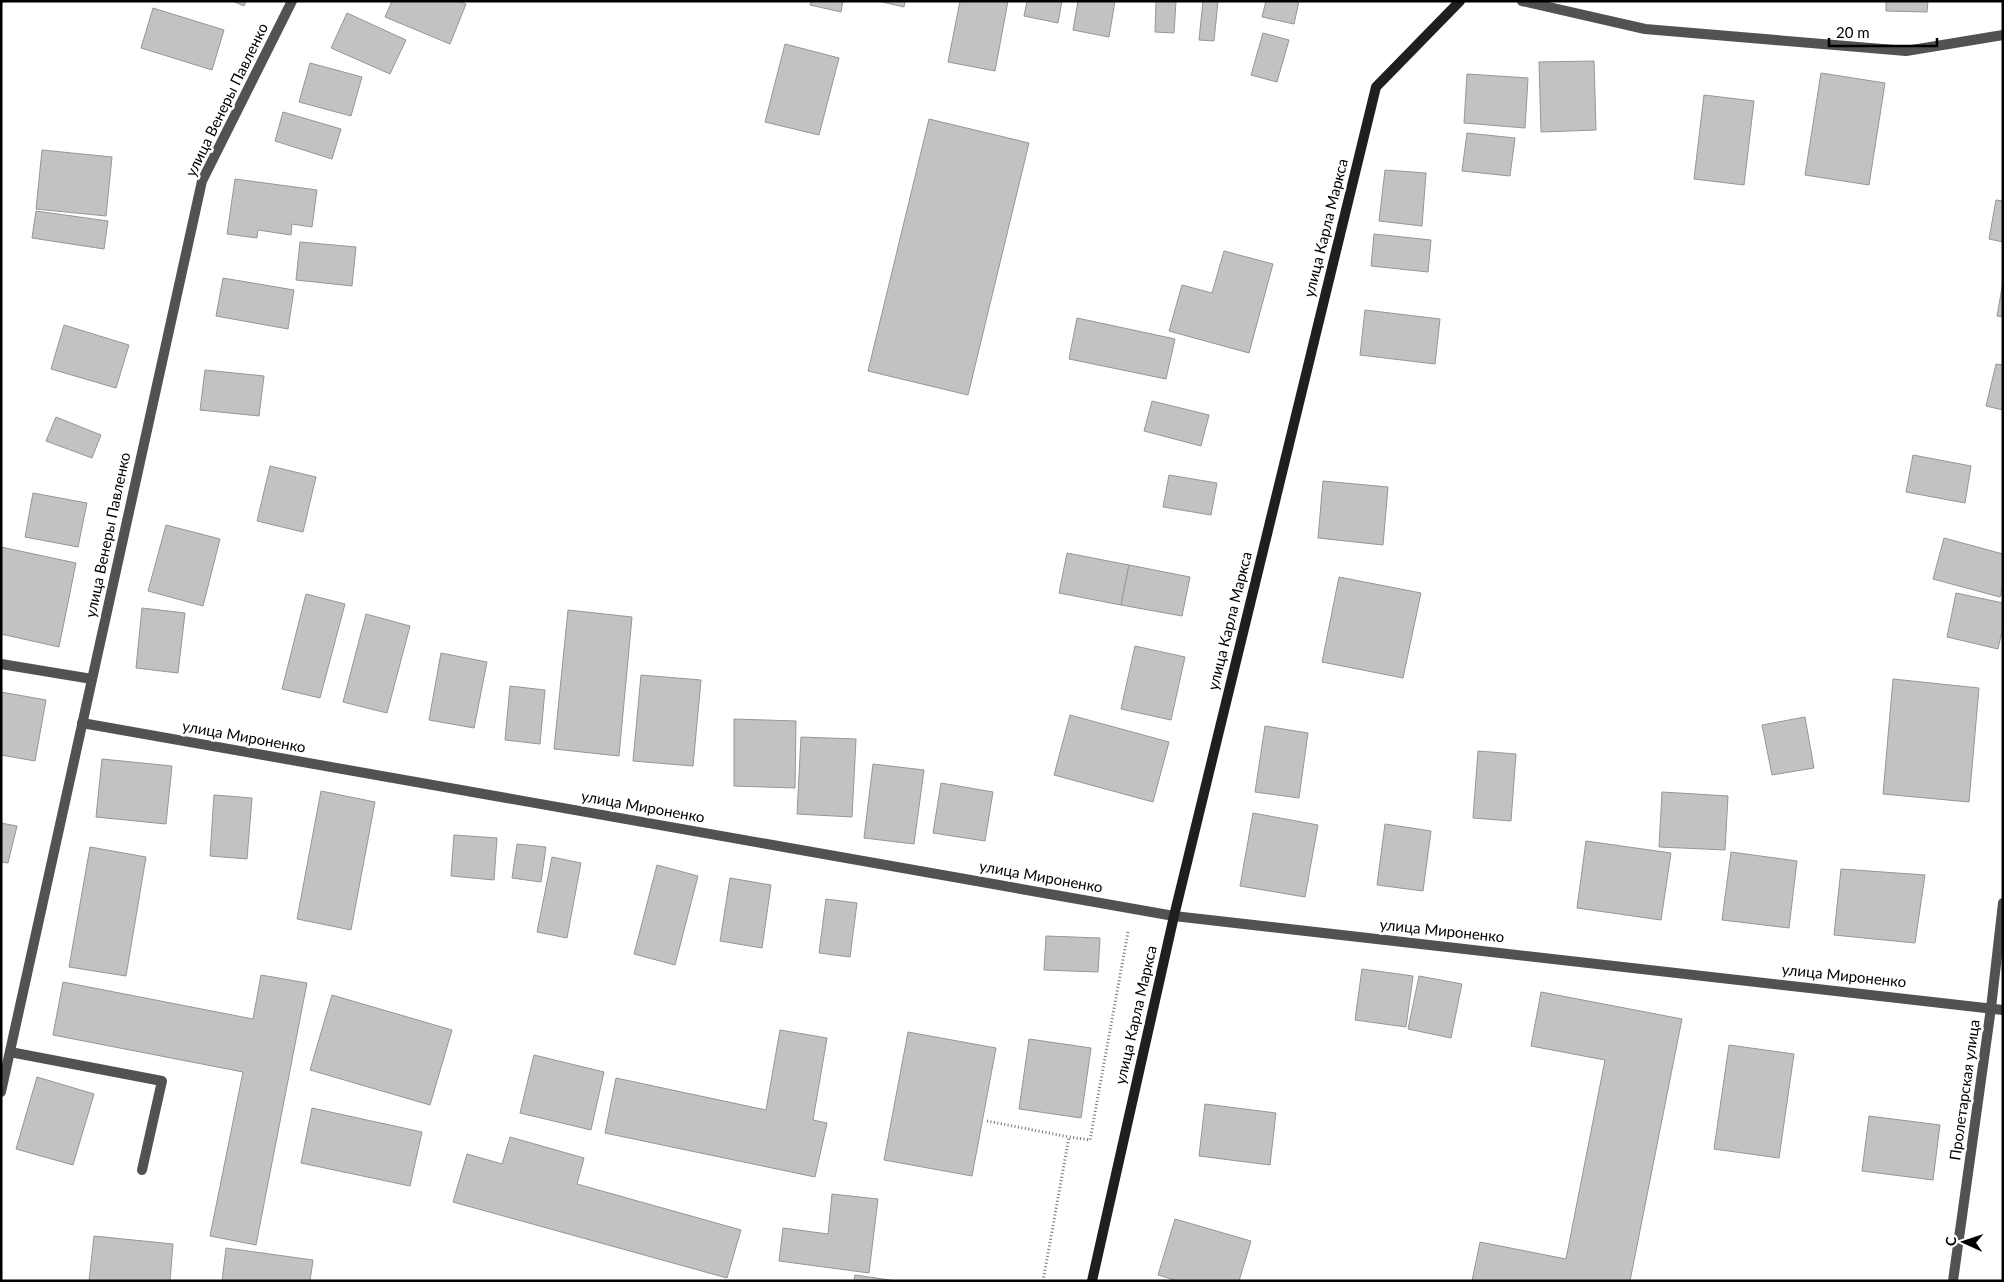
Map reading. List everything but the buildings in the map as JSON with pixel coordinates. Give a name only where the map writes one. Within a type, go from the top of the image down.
[{"type":"main road","name":"улица Карла Маркса","points":[[1092,1281],[1174,916],[1376,87],[1460,1]]},
{"type":"street","name":"улица Венеры Павленко","points":[[1,1092],[202,181],[292,1]]},
{"type":"street","points":[[1522,1],[1645,29],[1906,51],[2003,34]]},
{"type":"street","points":[[1,664],[92,679]]},
{"type":"street","name":"улица Мироненко","points":[[82,723],[1174,916],[2003,1010]]},
{"type":"street","name":"Пролетарская улица","points":[[1953,1281],[1991,1008],[2003,903]]},
{"type":"street","points":[[10,1052],[162,1081],[142,1170]]},
{"type":"path","points":[[987,1121],[1090,1140],[1132,908]]},
{"type":"path","points":[[1042,1281],[1069,1137]]}]
